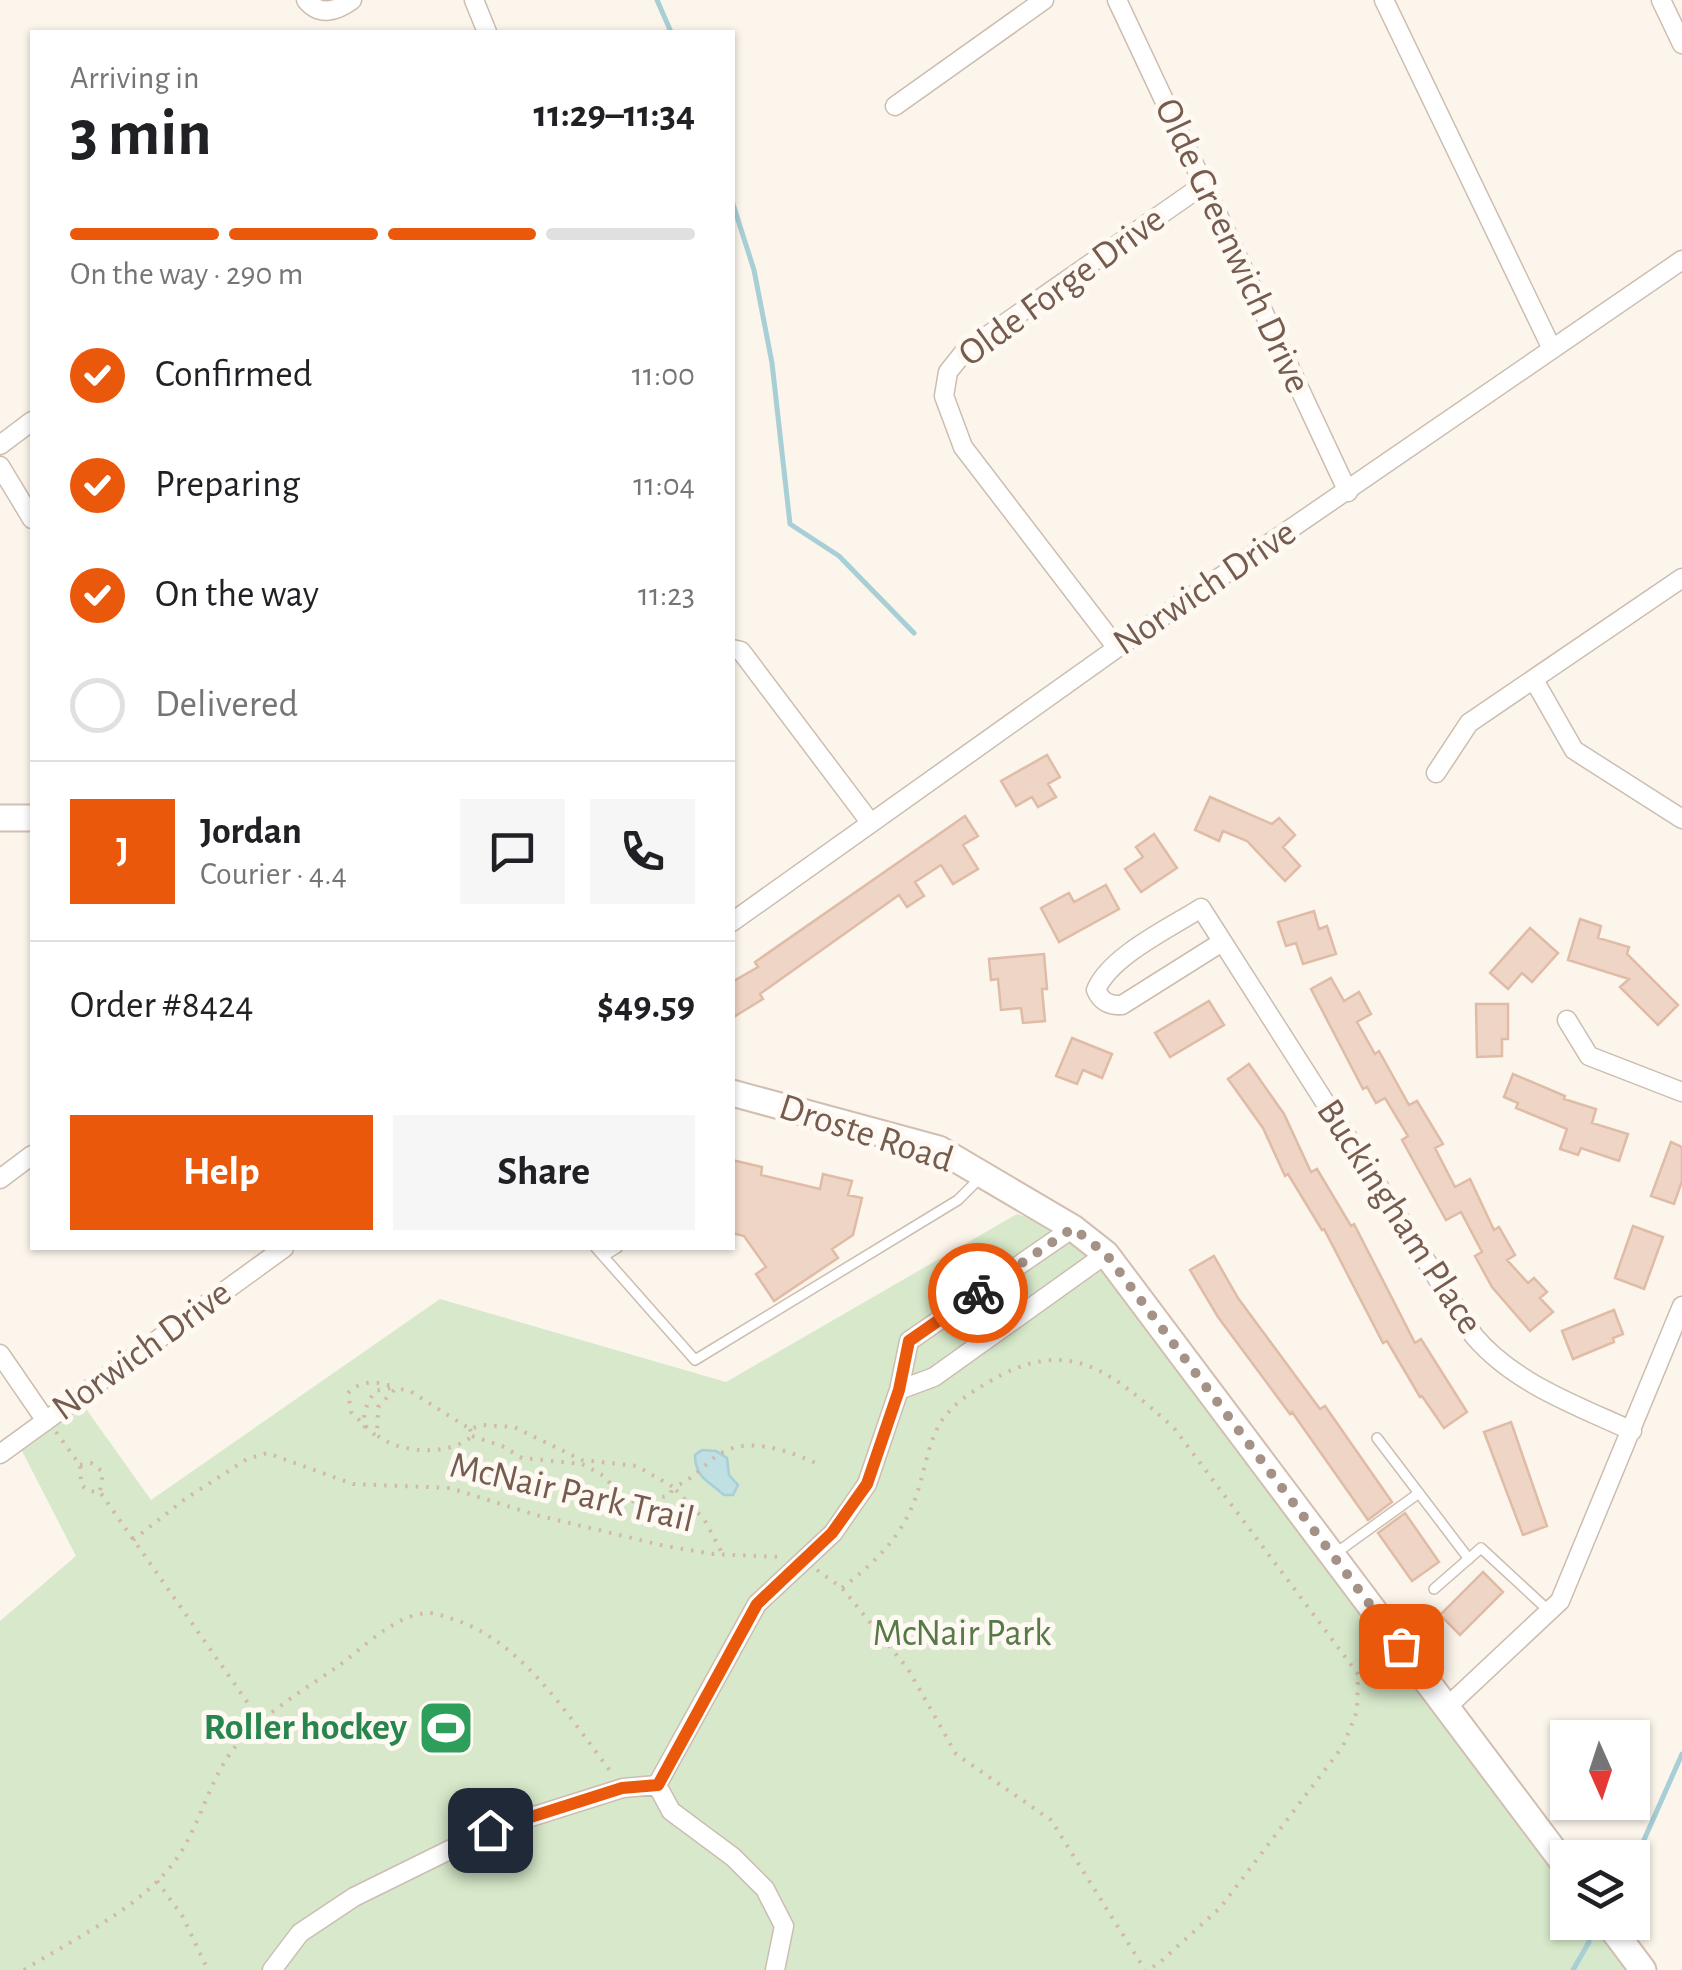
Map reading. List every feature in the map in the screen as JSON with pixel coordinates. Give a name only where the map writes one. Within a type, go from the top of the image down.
[{"type":"street","points":[[306,0],[312,8],[323,11],[339,10],[352,0]]},
{"type":"street","points":[[474,0],[486,30]]},
{"type":"street","points":[[895,106],[1044,0]]},
{"type":"street","name":"Olde Greenwich Drive","points":[[1117,0],[1348,492]]},
{"type":"street","points":[[1384,0],[1552,349]]},
{"type":"street","points":[[1662,0],[1682,44]]},
{"type":"street","name":"Olde Forge Drive","points":[[1117,648],[962,447],[944,396],[948,372],[964,352],[1202,185]]},
{"type":"street","name":"Norwich Drive","points":[[735,920],[1117,648],[1682,260]]},
{"type":"street","points":[[0,444],[30,422]]},
{"type":"street","points":[[0,466],[30,516]]},
{"type":"street","points":[[1436,773],[1469,722],[1682,578]]},
{"type":"street","points":[[735,651],[740,652],[870,822]]},
{"type":"street","points":[[1534,680],[1574,750],[1682,819]]},
{"type":"street","points":[[0,818],[30,818]]},
{"type":"street","name":"Buckingham Place","points":[[1222,942],[1122,1004],[1114,1006],[1101,1000],[1096,990],[1102,975],[1121,960],[1201,908],[1474,1336],[1494,1359],[1525,1380],[1632,1431]]},
{"type":"street","points":[[1568,1020],[1589,1056],[1682,1092]]},
{"type":"street","name":"Droste Road","points":[[735,1094],[938,1150],[1073,1228],[1106,1254],[1550,1846]]},
{"type":"street","points":[[0,1179],[30,1156]]},
{"type":"street","points":[[658,1785],[757,1604],[832,1533],[867,1484],[899,1390],[909,1341],[1073,1228]]},
{"type":"street","name":"Norwich Drive","points":[[0,1454],[281,1250]]},
{"type":"street","points":[[899,1390],[934,1378],[1106,1254]]},
{"type":"street","points":[[1447,1707],[1550,1612],[1568,1586],[1682,1306]]},
{"type":"street","points":[[0,1354],[46,1421]]},
{"type":"street","points":[[272,1970],[300,1933],[358,1894],[490,1830],[622,1788],[658,1785]]},
{"type":"street","points":[[658,1785],[671,1811],[733,1858],[765,1889],[784,1926],[775,1970]]},
{"type":"street","points":[[1620,1940],[1643,1970]]},
{"type":"lane","points":[[598,1250],[696,1360],[958,1200],[983,1175]]},
{"type":"lane","points":[[604,1256],[614,1250]]},
{"type":"lane","points":[[1377,1438],[1469,1558]]},
{"type":"lane","points":[[1333,1556],[1419,1493]]},
{"type":"lane","points":[[1434,1589],[1482,1548],[1550,1612]]},
{"type":"path","name":"McNair Park Trail","points":[[133,1540],[185,1499],[248,1459],[267,1452],[353,1484],[450,1488],[665,1546],[789,1558],[803,1563],[842,1588],[908,1670],[956,1754],[1051,1820],[1146,1970],[1158,1964],[1220,1908],[1343,1746],[1357,1711],[1358,1674],[1174,1428],[1139,1397],[1086,1364],[1061,1357],[1032,1360],[1006,1371],[952,1408],[938,1426],[905,1524],[886,1552],[842,1588]]},
{"type":"path","points":[[375,1382],[410,1391],[470,1428],[472,1436],[454,1448],[401,1446],[383,1440],[365,1429],[352,1412],[348,1393],[354,1387],[375,1382]]},
{"type":"path","points":[[365,1429],[363,1418],[376,1391],[396,1388]]},
{"type":"path","points":[[383,1440],[377,1435],[378,1407],[396,1388]]},
{"type":"path","points":[[46,1421],[80,1465],[81,1484],[89,1491],[100,1492]]},
{"type":"path","points":[[470,1428],[514,1428],[582,1462],[631,1501],[670,1495],[673,1488],[685,1483],[721,1452],[744,1445],[788,1451],[818,1464]]},
{"type":"path","points":[[472,1436],[522,1458],[637,1466],[673,1488],[704,1520],[722,1554]]},
{"type":"path","points":[[80,1465],[91,1463],[103,1472],[100,1492],[262,1723]]},
{"type":"path","points":[[24,1970],[134,1901],[168,1870],[200,1818],[215,1777],[241,1740],[306,1687],[401,1622],[428,1612],[460,1621],[522,1664],[551,1694],[622,1788]]},
{"type":"path","points":[[156,1881],[182,1916],[208,1970]]},
{"type":"green space","name":"McNair Park","points":[[1017,1214],[1086,1238],[1550,1845],[1550,1940],[1624,1940],[1647,1970],[0,1970],[0,1621],[76,1556],[21,1449],[84,1406],[151,1500],[440,1299],[726,1382]]},
{"type":"water","points":[[702,1450],[716,1451],[727,1458],[729,1475],[738,1485],[733,1495],[724,1495],[700,1474],[695,1455]]},
{"type":"building","points":[[1047,755],[1060,777],[1048,784],[1056,797],[1038,807],[1032,797],[1016,806],[1001,781]]},
{"type":"building","points":[[1210,797],[1272,824],[1279,818],[1295,835],[1283,847],[1300,866],[1285,881],[1247,841],[1223,831],[1219,841],[1195,830]]},
{"type":"building","points":[[965,816],[978,836],[963,845],[978,869],[953,884],[941,865],[915,882],[924,896],[907,907],[899,895],[735,1016],[735,980],[758,967],[755,962]]},
{"type":"building","points":[[1154,834],[1177,868],[1141,892],[1125,869],[1143,857],[1136,847]]},
{"type":"building","points":[[1106,885],[1119,909],[1059,942],[1041,908],[1069,893],[1074,902]]},
{"type":"building","points":[[1314,911],[1319,929],[1327,926],[1336,954],[1303,964],[1296,943],[1286,946],[1278,922]]},
{"type":"building","points":[[1580,919],[1601,926],[1598,938],[1629,947],[1627,954],[1678,1005],[1658,1025],[1620,987],[1629,979],[1568,960]]},
{"type":"building","points":[[1530,928],[1558,953],[1532,982],[1522,973],[1508,989],[1490,973]]},
{"type":"building","points":[[1044,954],[1045,1021],[1023,1023],[1021,1008],[1001,1010],[998,979],[991,980],[989,959]]},
{"type":"building","points":[[1331,978],[1344,1001],[1359,992],[1371,1014],[1357,1022],[1375,1054],[1379,1051],[1409,1105],[1417,1101],[1443,1144],[1435,1148],[1455,1187],[1470,1179],[1494,1230],[1499,1227],[1515,1255],[1507,1260],[1528,1283],[1534,1278],[1547,1292],[1540,1298],[1553,1312],[1530,1331],[1492,1287],[1475,1256],[1482,1252],[1461,1212],[1446,1220],[1402,1140],[1408,1136],[1385,1098],[1376,1103],[1367,1087],[1363,1089],[1311,989]]},
{"type":"building","points":[[1209,1001],[1224,1025],[1170,1057],[1155,1033]]},
{"type":"building","points":[[1476,1004],[1508,1004],[1508,1039],[1502,1039],[1502,1056],[1477,1057]]},
{"type":"building","points":[[1072,1038],[1112,1054],[1102,1078],[1083,1070],[1077,1084],[1056,1076]]},
{"type":"building","points":[[1249,1064],[1284,1114],[1311,1172],[1317,1169],[1351,1226],[1354,1224],[1415,1343],[1421,1339],[1467,1412],[1444,1428],[1420,1397],[1387,1341],[1383,1343],[1324,1229],[1288,1174],[1285,1176],[1263,1128],[1228,1079]]},
{"type":"building","points":[[1513,1074],[1565,1096],[1564,1099],[1596,1109],[1592,1123],[1628,1134],[1619,1161],[1581,1148],[1578,1155],[1560,1149],[1567,1129],[1516,1108],[1518,1103],[1504,1097]]},
{"type":"building","points":[[1671,1142],[1682,1147],[1682,1181],[1674,1204],[1651,1196]]},
{"type":"building","points":[[735,1161],[762,1167],[761,1175],[820,1189],[823,1174],[852,1181],[848,1195],[862,1198],[853,1235],[832,1249],[838,1258],[774,1301],[756,1274],[766,1267],[744,1236],[735,1234]]},
{"type":"building","points":[[1633,1226],[1663,1237],[1644,1289],[1615,1278]]},
{"type":"building","points":[[1214,1256],[1238,1298],[1320,1409],[1325,1406],[1392,1502],[1368,1520],[1292,1412],[1218,1317],[1190,1270]]},
{"type":"building","points":[[1614,1310],[1623,1334],[1613,1338],[1614,1342],[1573,1359],[1562,1331]]},
{"type":"building","points":[[1511,1422],[1547,1526],[1523,1535],[1484,1432]]},
{"type":"building","points":[[1405,1513],[1439,1562],[1412,1581],[1378,1533]]},
{"type":"building","points":[[1483,1572],[1503,1592],[1460,1635],[1440,1615]]},
{"type":"waterway","points":[[657,0],[670,30]]},
{"type":"waterway","points":[[735,210],[754,270],[772,363],[790,524],[839,556],[914,633]]},
{"type":"waterway","points":[[1644,1840],[1682,1754]]},
{"type":"waterway","points":[[1573,1970],[1589,1942]]},
{"type":"way so far","points":[[978,1293],[1073,1228],[1106,1254],[1401,1646]]},
{"type":"place","name":"Roller hockey","points":[[446,1728]]},
{"type":"route","points":[[490,1830],[622,1788],[658,1785],[757,1604],[832,1533],[867,1484],[899,1390],[909,1341],[978,1293]]}]
